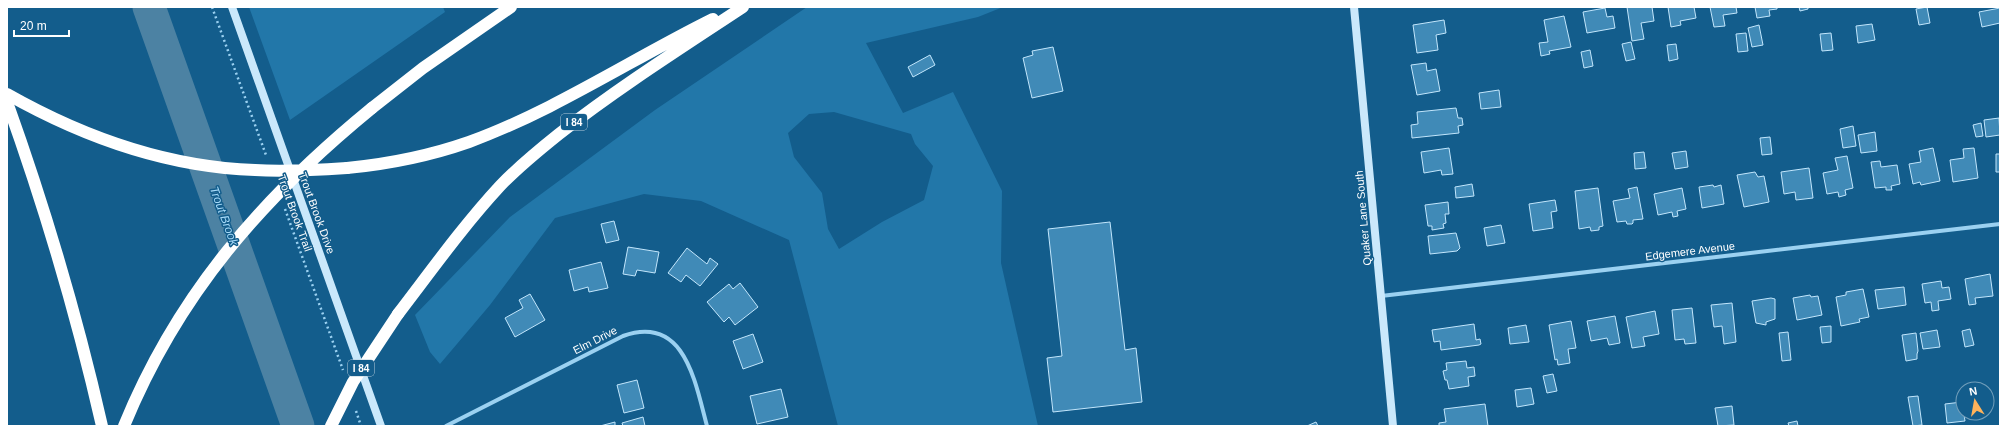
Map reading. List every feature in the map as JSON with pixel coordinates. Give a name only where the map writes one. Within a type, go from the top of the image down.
[{"type":"highway","points":[[124,426],[166,340],[200,286],[226,250],[287,183],[372,108],[423,68],[511,7]]},
{"type":"highway","points":[[7,94],[38,111],[92,135],[162,157],[207,165],[255,170],[347,168],[390,163],[433,153],[501,129],[556,102],[691,30],[739,7]]},
{"type":"highway","name":"I 84","points":[[331,426],[353,382],[398,314],[457,238],[500,186],[549,143],[613,93],[743,7]]},
{"type":"highway","points":[[7,102],[45,212],[60,262],[102,426]]},
{"type":"main road","name":"Trout Brook Drive","points":[[232,7],[381,426]]},
{"type":"main road","name":"Quaker Lane South","points":[[1354,7],[1393,426]]},
{"type":"street","name":"Edgemere Avenue","points":[[1381,296],[2000,224]]},
{"type":"street","name":"Elm Drive","points":[[446,426],[623,336],[641,331],[662,335],[679,347],[689,365],[707,426]]},
{"type":"path","points":[[212,7],[268,160]]},
{"type":"path","name":"Trout Brook Trail","points":[[283,202],[344,373]]},
{"type":"path","points":[[354,403],[362,426]]},
{"type":"shaded area","points":[[249,7],[443,7],[445,12],[290,120]]},
{"type":"shaded area","points":[[807,7],[1003,7],[978,17],[866,43],[903,113],[953,92],[1002,191],[1001,263],[1038,426],[838,426],[789,240],[701,201],[644,194],[555,218],[490,305],[440,364],[430,352],[415,315],[510,217],[655,110]],"holes":[[[834,112],[911,134],[915,144],[933,166],[924,200],[882,222],[839,249],[828,229],[822,193],[794,157],[788,133],[809,114]]]},
{"type":"building","points":[[1627,7],[1652,7],[1654,21],[1641,23],[1644,39],[1632,41]]},
{"type":"building","points":[[1668,7],[1694,7],[1696,18],[1680,21],[1681,25],[1671,27]]},
{"type":"building","points":[[1710,7],[1736,7],[1737,13],[1723,15],[1725,26],[1714,27]]},
{"type":"building","points":[[1755,7],[1777,7],[1777,9],[1769,10],[1770,16],[1757,18]]},
{"type":"building","points":[[1799,7],[1808,7],[1808,9],[1800,11]]},
{"type":"building","points":[[1927,7],[1930,23],[1919,25],[1916,9]]},
{"type":"building","points":[[1605,8],[1607,17],[1613,16],[1615,28],[1587,33],[1583,12]]},
{"type":"building","points":[[2000,8],[2000,23],[1982,27],[1979,12]]},
{"type":"building","points":[[1564,16],[1571,47],[1549,51],[1550,54],[1541,56],[1539,43],[1548,42],[1544,20]]},
{"type":"building","points":[[1444,20],[1446,33],[1436,35],[1438,50],[1417,53],[1413,25]]},
{"type":"building","points":[[1872,24],[1875,40],[1858,43],[1856,26]]},
{"type":"building","points":[[1759,25],[1763,45],[1752,47],[1748,28]]},
{"type":"building","points":[[1746,33],[1748,51],[1738,52],[1736,34]]},
{"type":"building","points":[[1831,33],[1833,50],[1822,51],[1820,34]]},
{"type":"building","points":[[1631,42],[1635,59],[1626,61],[1622,44]]},
{"type":"building","points":[[1676,44],[1678,59],[1669,61],[1667,45]]},
{"type":"building","points":[[1053,47],[1063,91],[1032,98],[1023,58],[1033,55],[1032,51]]},
{"type":"building","points":[[1590,50],[1593,66],[1584,68],[1581,52]]},
{"type":"building","points":[[930,55],[935,65],[913,77],[908,67]]},
{"type":"building","points":[[1426,63],[1427,71],[1436,69],[1440,91],[1417,95],[1411,65]]},
{"type":"building","points":[[1499,90],[1501,107],[1481,109],[1479,93]]},
{"type":"building","points":[[1456,108],[1458,118],[1462,118],[1463,125],[1458,126],[1459,133],[1412,138],[1411,125],[1418,124],[1417,112]]},
{"type":"building","points":[[1999,118],[2000,135],[1986,137],[1984,120]]},
{"type":"building","points":[[1981,123],[1983,136],[1976,137],[1973,125]]},
{"type":"building","points":[[1853,126],[1856,146],[1843,148],[1840,129]]},
{"type":"building","points":[[1875,132],[1877,151],[1861,153],[1858,135]]},
{"type":"building","points":[[1770,137],[1772,154],[1762,155],[1760,138]]},
{"type":"building","points":[[1449,148],[1453,174],[1442,175],[1441,170],[1424,173],[1421,152]]},
{"type":"building","points":[[1933,148],[1940,181],[1921,185],[1920,182],[1913,184],[1909,164],[1921,162],[1919,151]]},
{"type":"building","points":[[1974,148],[1978,178],[1953,182],[1950,160],[1964,158],[1963,149]]},
{"type":"building","points":[[1686,151],[1688,167],[1675,169],[1672,153]]},
{"type":"building","points":[[1644,152],[1646,168],[1635,169],[1634,153]]},
{"type":"building","points":[[1996,154],[2000,154],[2000,172],[1996,172]]},
{"type":"building","points":[[1847,156],[1853,188],[1845,190],[1846,195],[1839,197],[1838,192],[1827,194],[1823,173],[1838,170],[1835,158]]},
{"type":"building","points":[[1880,161],[1881,167],[1897,165],[1900,184],[1891,186],[1892,190],[1886,190],[1886,187],[1875,188],[1871,162]]},
{"type":"building","points":[[1809,168],[1813,198],[1796,200],[1795,192],[1784,194],[1781,172]]},
{"type":"building","points":[[1755,172],[1758,177],[1764,176],[1769,202],[1744,207],[1737,175]]},
{"type":"building","points":[[1472,184],[1474,196],[1456,198],[1455,187]]},
{"type":"building","points":[[1713,185],[1714,187],[1721,185],[1724,204],[1702,208],[1699,187]]},
{"type":"building","points":[[1637,187],[1643,219],[1633,220],[1632,224],[1627,224],[1626,221],[1617,222],[1613,201],[1630,198],[1628,189]]},
{"type":"building","points":[[1598,188],[1603,226],[1599,227],[1599,230],[1591,231],[1590,227],[1579,229],[1575,191]]},
{"type":"building","points":[[1682,188],[1686,209],[1677,211],[1678,216],[1673,217],[1672,212],[1658,215],[1654,194]]},
{"type":"building","points":[[1555,200],[1557,211],[1551,212],[1553,228],[1533,231],[1529,204]]},
{"type":"building","points":[[1448,202],[1449,214],[1445,214],[1446,223],[1443,224],[1444,228],[1432,230],[1432,226],[1428,226],[1425,205]]},
{"type":"building","points":[[614,221],[619,240],[606,243],[601,224]]},
{"type":"building","points":[[1110,222],[1125,350],[1136,348],[1142,402],[1053,412],[1047,358],[1062,356],[1048,229]]},
{"type":"building","points":[[1501,225],[1505,243],[1487,246],[1484,228]]},
{"type":"building","points":[[1456,233],[1460,248],[1457,251],[1430,254],[1428,236]]},
{"type":"building","points":[[628,247],[659,252],[655,273],[637,270],[635,276],[623,274]]},
{"type":"building","points":[[687,248],[707,264],[710,258],[718,264],[700,286],[686,275],[681,282],[668,273]]},
{"type":"building","points":[[601,262],[608,288],[589,292],[588,287],[574,291],[569,270]]},
{"type":"building","points":[[1990,274],[1993,296],[1975,298],[1976,304],[1969,305],[1965,279]]},
{"type":"building","points":[[1941,281],[1942,288],[1949,287],[1951,299],[1938,301],[1939,310],[1932,311],[1931,302],[1925,303],[1922,284]]},
{"type":"building","points":[[740,283],[758,307],[735,325],[729,317],[724,322],[707,302],[729,284],[733,289]]},
{"type":"building","points":[[1904,287],[1906,305],[1878,309],[1875,290]]},
{"type":"building","points":[[1863,289],[1869,317],[1859,319],[1860,322],[1841,326],[1836,297],[1846,295],[1846,292]]},
{"type":"building","points":[[530,294],[545,320],[515,337],[505,318],[523,308],[519,300]]},
{"type":"building","points":[[1810,295],[1811,297],[1818,296],[1822,315],[1797,320],[1793,298]]},
{"type":"building","points":[[1771,298],[1775,299],[1775,319],[1766,322],[1766,325],[1756,323],[1752,301]]},
{"type":"building","points":[[1732,303],[1736,342],[1724,344],[1722,326],[1714,327],[1711,305]]},
{"type":"building","points":[[1692,308],[1696,343],[1685,344],[1684,339],[1675,340],[1672,310]]},
{"type":"building","points":[[1655,311],[1659,334],[1643,337],[1645,346],[1632,348],[1626,317]]},
{"type":"building","points":[[1615,316],[1620,343],[1609,345],[1607,338],[1591,341],[1587,321]]},
{"type":"building","points":[[1571,321],[1576,348],[1568,349],[1570,363],[1558,365],[1557,359],[1555,360],[1549,325]]},
{"type":"building","points":[[1474,324],[1476,340],[1480,339],[1481,344],[1479,345],[1441,350],[1440,341],[1434,342],[1432,330]]},
{"type":"building","points":[[1526,325],[1529,342],[1510,344],[1508,328]]},
{"type":"building","points":[[1831,326],[1831,342],[1822,343],[1820,327]]},
{"type":"building","points":[[1970,329],[1974,345],[1965,347],[1962,331]]},
{"type":"building","points":[[1937,330],[1940,347],[1923,349],[1920,333]]},
{"type":"building","points":[[1788,332],[1791,360],[1782,361],[1779,333]]},
{"type":"building","points":[[1916,333],[1918,351],[1917,359],[1906,361],[1902,335]]},
{"type":"building","points":[[753,334],[763,362],[743,369],[733,341]]},
{"type":"building","points":[[1466,361],[1467,368],[1474,367],[1475,376],[1468,377],[1469,386],[1449,389],[1443,371],[1447,370],[1446,363]]},
{"type":"building","points":[[1553,374],[1557,391],[1547,393],[1543,376]]},
{"type":"building","points":[[637,380],[644,408],[624,413],[617,385]]},
{"type":"building","points":[[1531,388],[1534,404],[1517,407],[1515,390]]},
{"type":"building","points":[[781,389],[788,417],[757,424],[750,396]]},
{"type":"building","points":[[1918,396],[1922,425],[1913,426],[1908,397]]},
{"type":"building","points":[[1955,403],[1955,421],[1965,421],[1947,423],[1945,404]]},
{"type":"building","points":[[1485,404],[1488,426],[1439,426],[1439,423],[1446,422],[1444,409]]},
{"type":"building","points":[[1732,406],[1734,425],[1718,426],[1715,408]]},
{"type":"building","points":[[643,417],[645,426],[623,426],[622,423]]},
{"type":"building","points":[[1797,421],[1798,426],[1789,426],[1788,423]]},
{"type":"building","points":[[615,422],[615,426],[600,426]]},
{"type":"building","points":[[1316,422],[1318,426],[1307,426]]},
{"type":"waterway","name":"Trout Brook","points":[[149,7],[298,426]]}]
